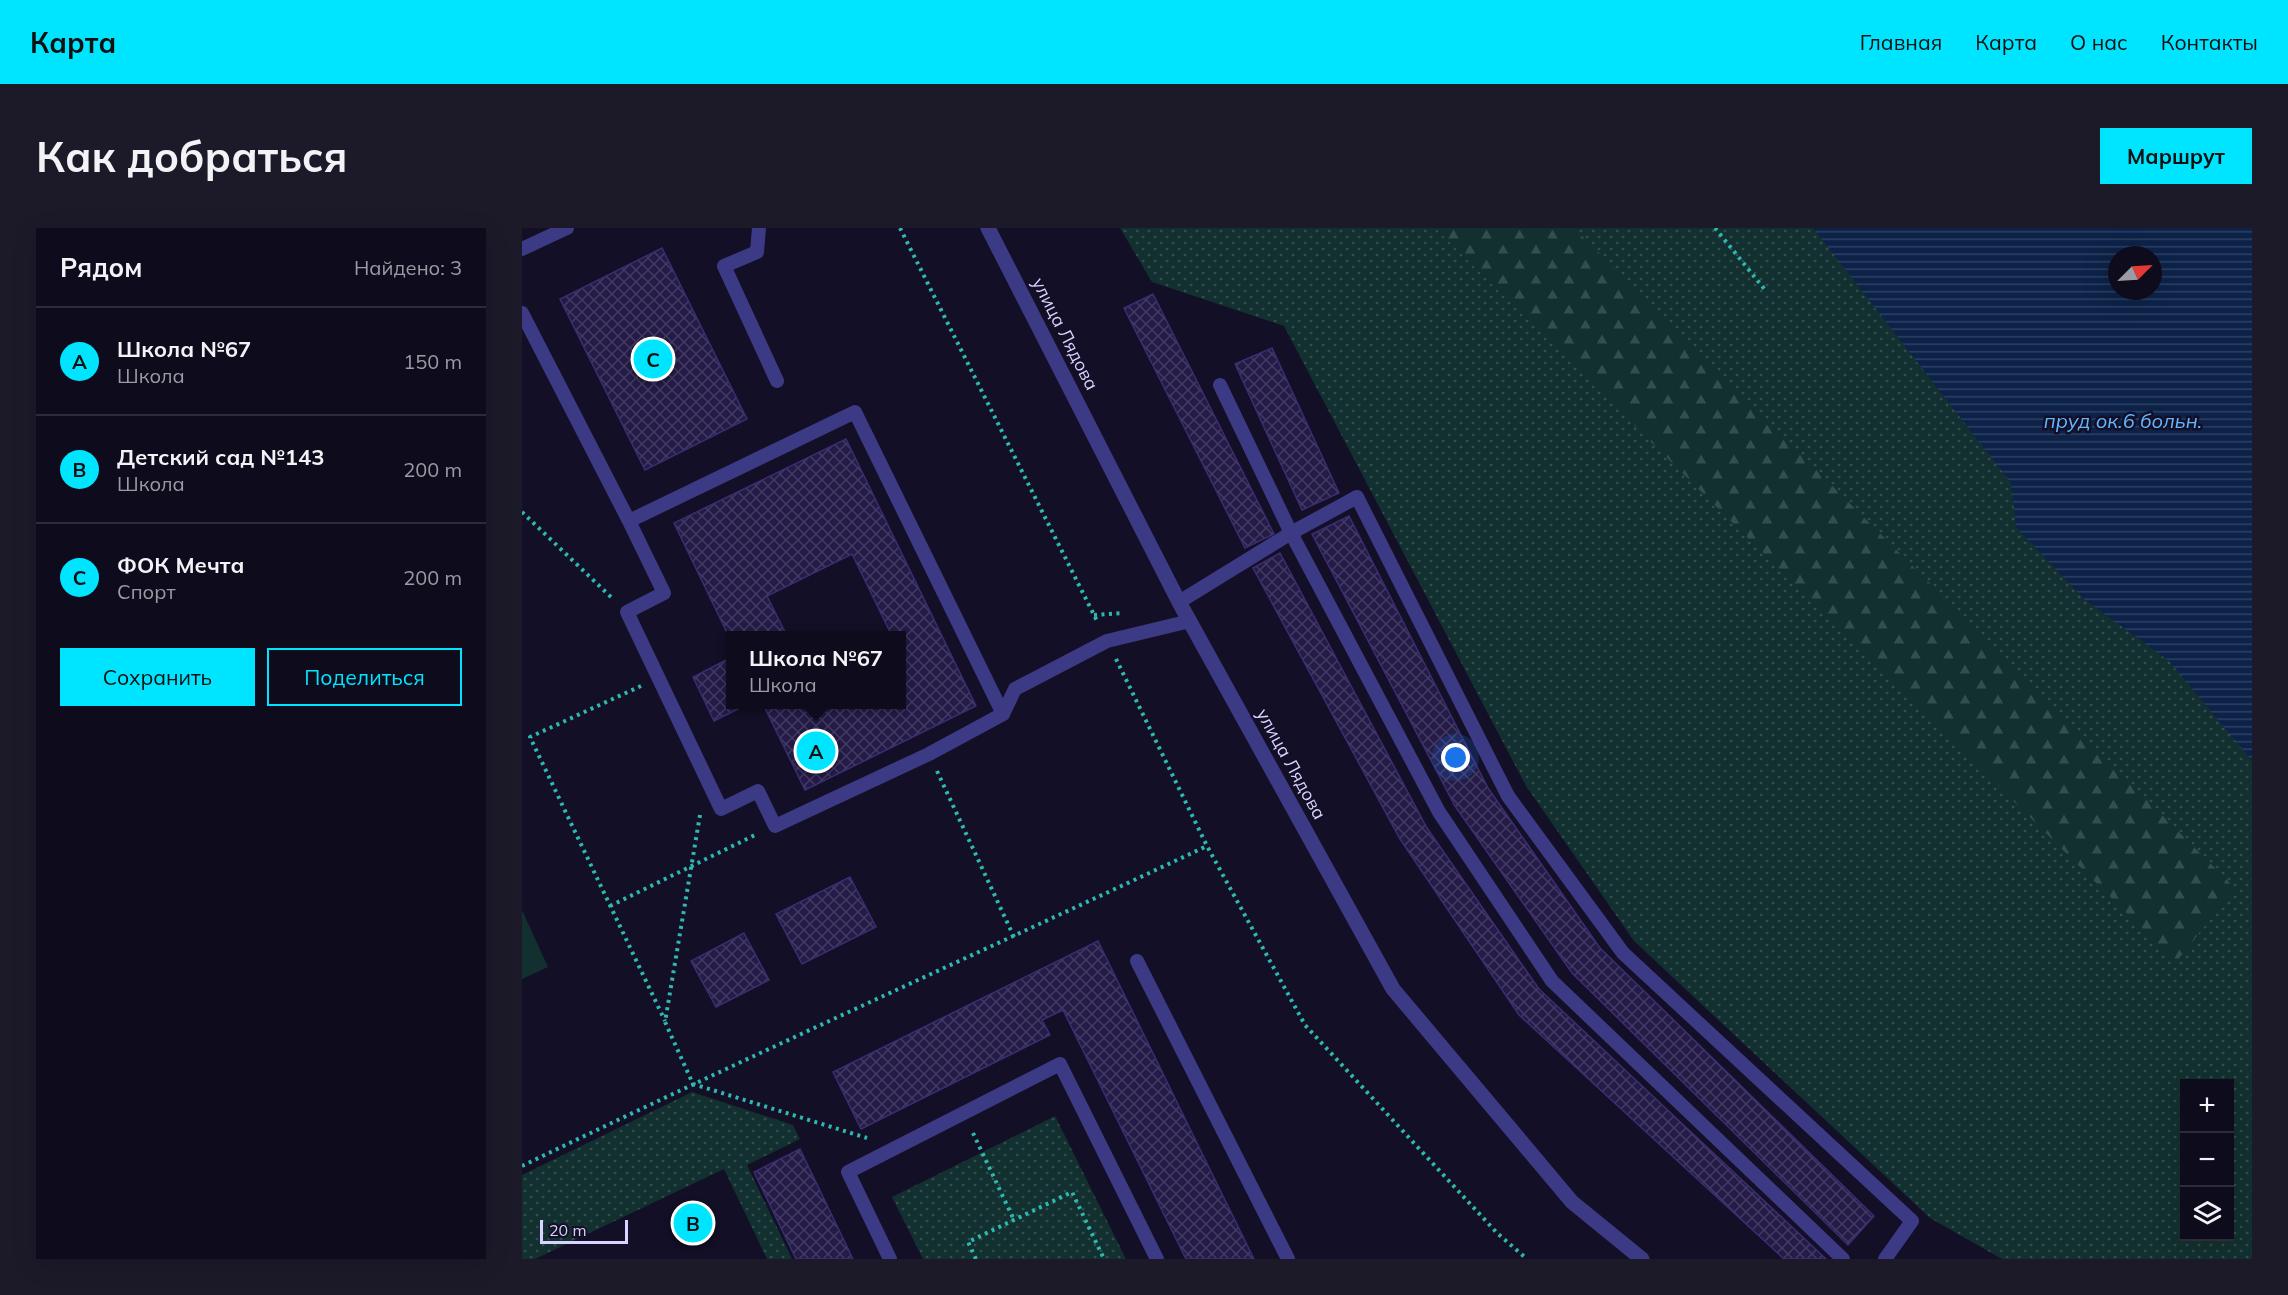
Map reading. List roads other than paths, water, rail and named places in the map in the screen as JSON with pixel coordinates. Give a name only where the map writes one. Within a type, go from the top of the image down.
[{"type":"street","name":"улица Лядова","points":[[988,228],[1179,602],[1392,989],[1572,1202],[1642,1259]]},
{"type":"lane","points":[[522,249],[567,228]]},
{"type":"lane","points":[[759,228],[757,252],[724,266],[777,381]]},
{"type":"lane","points":[[522,313],[664,593],[627,612],[721,809],[758,791],[775,826],[929,754],[1003,714],[1015,689],[1107,641],[1190,621]]},
{"type":"lane","points":[[1220,385],[1291,533],[1439,812],[1552,981],[1843,1259]]},
{"type":"lane","points":[[629,521],[855,412],[1003,714]]},
{"type":"lane","points":[[1179,602],[1291,533],[1357,497],[1508,796],[1623,953],[1912,1221],[1885,1259]]},
{"type":"lane","points":[[1137,961],[1288,1259]]},
{"type":"lane","points":[[890,1259],[848,1172],[1060,1064],[1157,1259]]},
{"type":"water","name":"пруд ок.6 больн.","points":[[1813,228],[2252,228],[2252,761],[2169,661],[2084,599],[2016,527],[2011,483]]},
{"type":"place","name":"ФОК Мечта","points":[[653,359]]},
{"type":"place","name":"Школа №67","points":[[816,751]]},
{"type":"place","name":"Детский сад №143","points":[[693,1223]]}]
